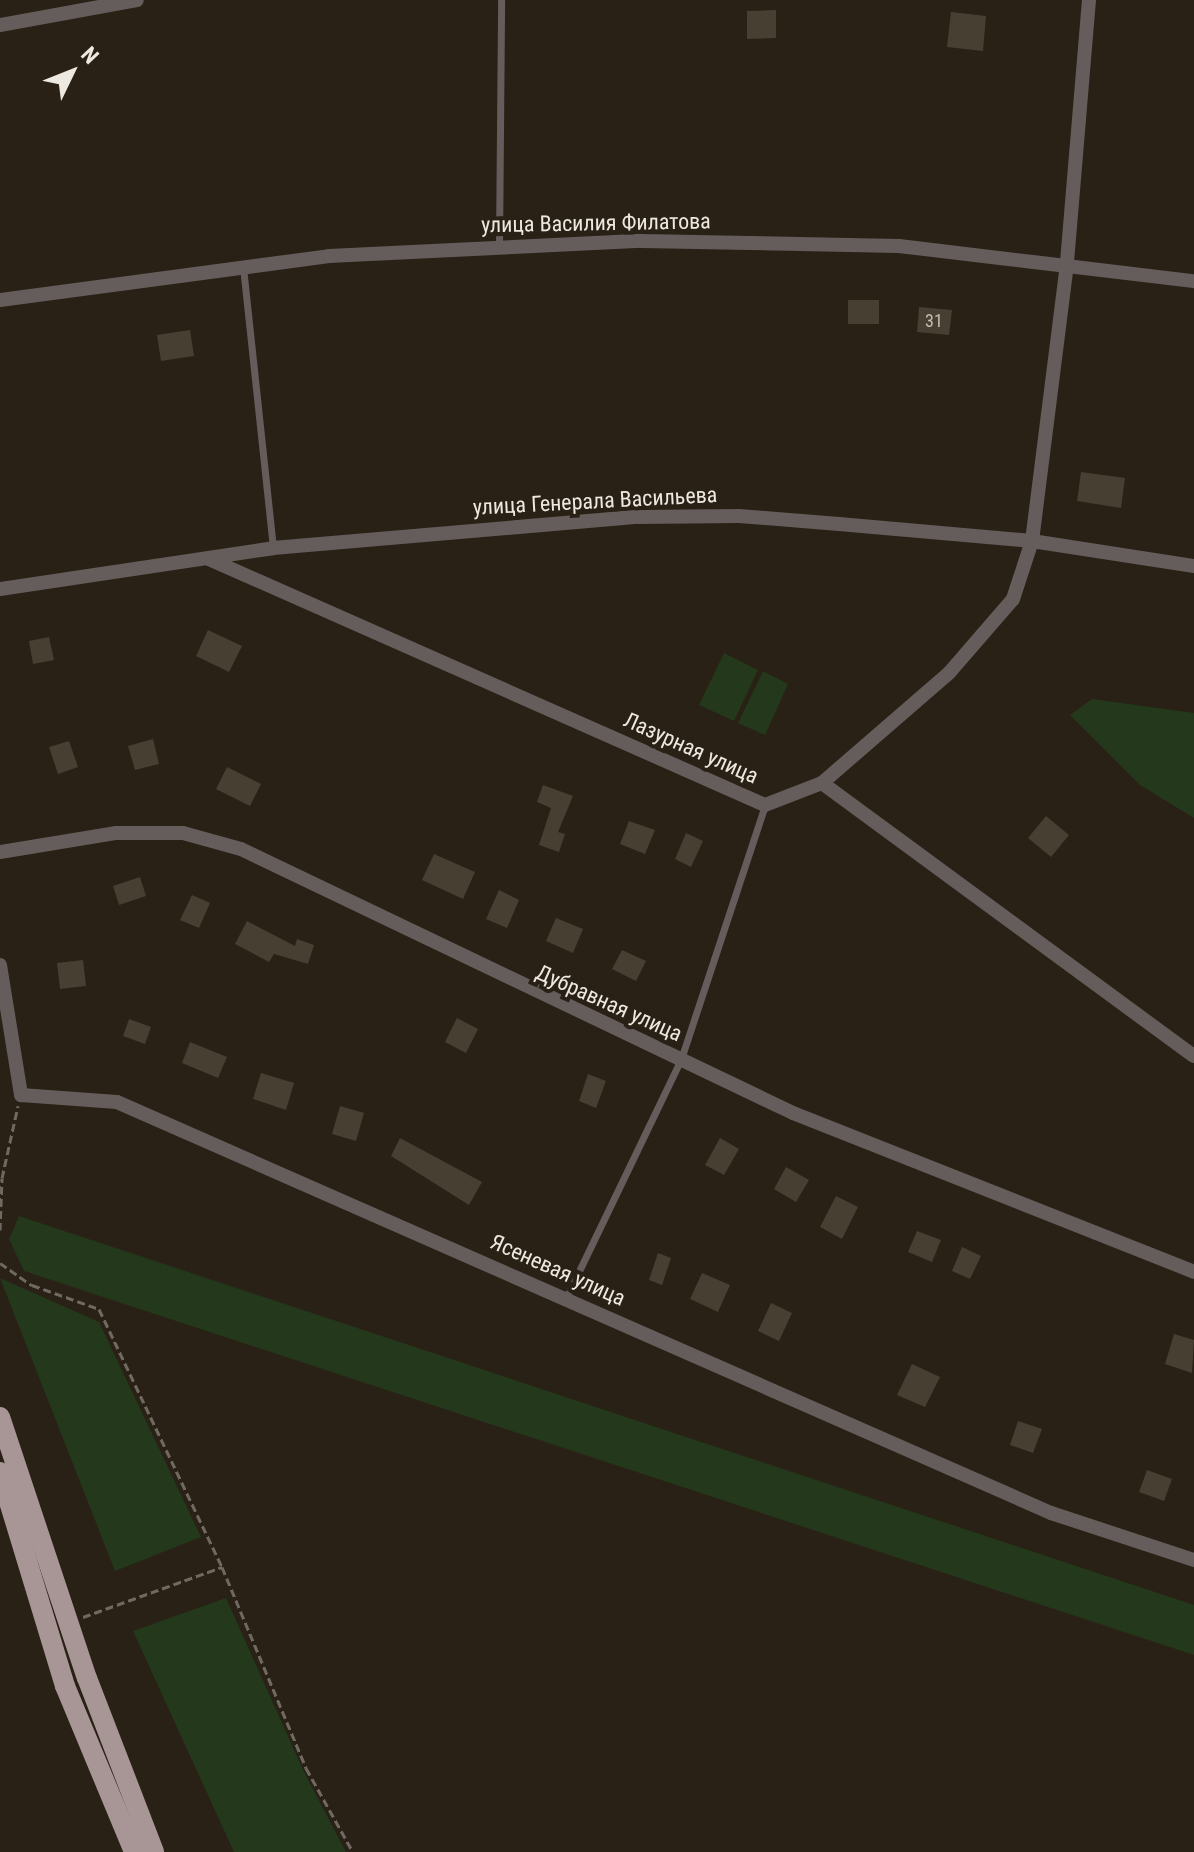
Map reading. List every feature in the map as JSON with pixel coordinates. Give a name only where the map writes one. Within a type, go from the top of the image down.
[{"type":"main road","points":[[0,1417],[87,1678],[154,1852]]},
{"type":"main road","points":[[0,1472],[65,1686],[134,1852]]},
{"type":"street","points":[[0,25],[137,0]]},
{"type":"street","name":"Лазурная улица","points":[[209,559],[765,805],[822,783],[949,673],[1013,599],[1032,541],[1067,262],[1089,0]]},
{"type":"street","name":"улица Василия Филатова","points":[[0,300],[243,265],[499,245],[641,241],[899,246],[1067,262],[1194,281]]},
{"type":"street","name":"улица Генерала Васильева","points":[[0,589],[273,548],[434,531],[739,516],[1032,541],[1194,566]]},
{"type":"street","points":[[822,783],[1194,1056]]},
{"type":"street","name":"Дубравная улица","points":[[0,852],[116,833],[183,833],[241,849],[495,975],[793,1113],[1194,1272]]},
{"type":"street","points":[[0,965],[21,1095]]},
{"type":"street","name":"Ясеневая улица","points":[[21,1095],[117,1102],[1051,1513],[1194,1560]]},
{"type":"lane","points":[[499,245],[501,0]]},
{"type":"lane","points":[[243,265],[273,548]]},
{"type":"lane","points":[[566,1298],[681,1059],[765,805]]},
{"type":"path","points":[[0,1230],[2,1178],[21,1095]]},
{"type":"path","points":[[0,1263],[32,1285],[99,1309],[222,1567],[306,1768],[353,1852]]},
{"type":"path","points":[[79,1618],[222,1567]]},
{"type":"green space","points":[[724,653],[758,670],[734,721],[699,705]]},
{"type":"green space","points":[[763,671],[788,684],[765,735],[738,723]]},
{"type":"green space","points":[[1092,699],[1194,713],[1194,818],[1140,785],[1070,715]]},
{"type":"green space","points":[[19,1216],[1194,1605],[1194,1655],[24,1271],[9,1239]]},
{"type":"green space","points":[[0,1278],[99,1322],[201,1537],[115,1571]]},
{"type":"green space","points":[[226,1598],[304,1772],[346,1852],[234,1852],[133,1631]]},
{"type":"building","points":[[776,10],[776,38],[747,39],[747,11]]},
{"type":"building","points":[[951,12],[986,16],[983,51],[947,47]]},
{"type":"building","points":[[848,300],[879,300],[879,324],[848,324]]},
{"type":"building","points":[[919,307],[952,310],[949,335],[917,332]]},
{"type":"building","points":[[190,330],[194,356],[161,361],[157,335]]},
{"type":"building","points":[[1081,472],[1125,478],[1121,508],[1077,501]]},
{"type":"building","points":[[208,630],[242,646],[229,672],[196,656]]},
{"type":"building","points":[[49,637],[54,660],[33,664],[29,641]]},
{"type":"building","points":[[153,739],[159,764],[135,770],[128,746]]},
{"type":"building","points":[[69,741],[78,767],[58,774],[49,747]]},
{"type":"building","points":[[227,767],[261,784],[250,806],[216,789]]},
{"type":"building","points":[[543,785],[573,796],[558,832],[565,834],[559,852],[539,845],[551,808],[537,802]]},
{"type":"building","points":[[1046,816],[1069,835],[1051,857],[1028,838]]},
{"type":"building","points":[[629,821],[655,830],[645,854],[620,844]]},
{"type":"building","points":[[686,833],[703,841],[691,867],[675,859]]},
{"type":"building","points":[[434,854],[475,872],[463,899],[422,880]]},
{"type":"building","points":[[140,877],[146,896],[119,905],[113,886]]},
{"type":"building","points":[[499,890],[519,900],[507,928],[486,919]]},
{"type":"building","points":[[192,895],[210,903],[199,928],[180,920]]},
{"type":"building","points":[[556,918],[583,929],[573,953],[546,941]]},
{"type":"building","points":[[247,921],[295,946],[297,939],[314,945],[308,964],[274,954],[269,962],[235,944]]},
{"type":"building","points":[[622,950],[646,961],[636,981],[612,969]]},
{"type":"building","points":[[83,960],[86,986],[60,989],[57,963]]},
{"type":"building","points":[[457,1018],[478,1029],[466,1053],[445,1042]]},
{"type":"building","points":[[129,1019],[151,1027],[145,1044],[123,1036]]},
{"type":"building","points":[[190,1042],[227,1057],[218,1078],[182,1063]]},
{"type":"building","points":[[261,1073],[294,1083],[286,1110],[253,1099]]},
{"type":"building","points":[[588,1074],[606,1081],[596,1108],[579,1101]]},
{"type":"building","points":[[340,1106],[364,1113],[356,1141],[332,1134]]},
{"type":"building","points":[[400,1138],[482,1182],[469,1205],[391,1156]]},
{"type":"building","points":[[720,1138],[739,1149],[724,1175],[705,1165]]},
{"type":"building","points":[[786,1167],[809,1180],[796,1202],[774,1189]]},
{"type":"building","points":[[836,1196],[858,1207],[842,1239],[820,1227]]},
{"type":"building","points":[[917,1231],[941,1240],[932,1262],[908,1252]]},
{"type":"building","points":[[962,1247],[981,1256],[970,1279],[952,1271]]},
{"type":"building","points":[[658,1253],[671,1258],[662,1285],[649,1280]]},
{"type":"building","points":[[702,1273],[730,1285],[718,1312],[690,1299]]},
{"type":"building","points":[[771,1303],[792,1313],[779,1341],[758,1331]]},
{"type":"building","points":[[1174,1334],[1194,1340],[1192,1373],[1165,1364]]},
{"type":"building","points":[[912,1364],[940,1377],[925,1407],[897,1395]]},
{"type":"building","points":[[1018,1421],[1042,1429],[1033,1453],[1010,1445]]},
{"type":"building","points":[[1147,1470],[1172,1479],[1164,1501],[1139,1492]]}]
